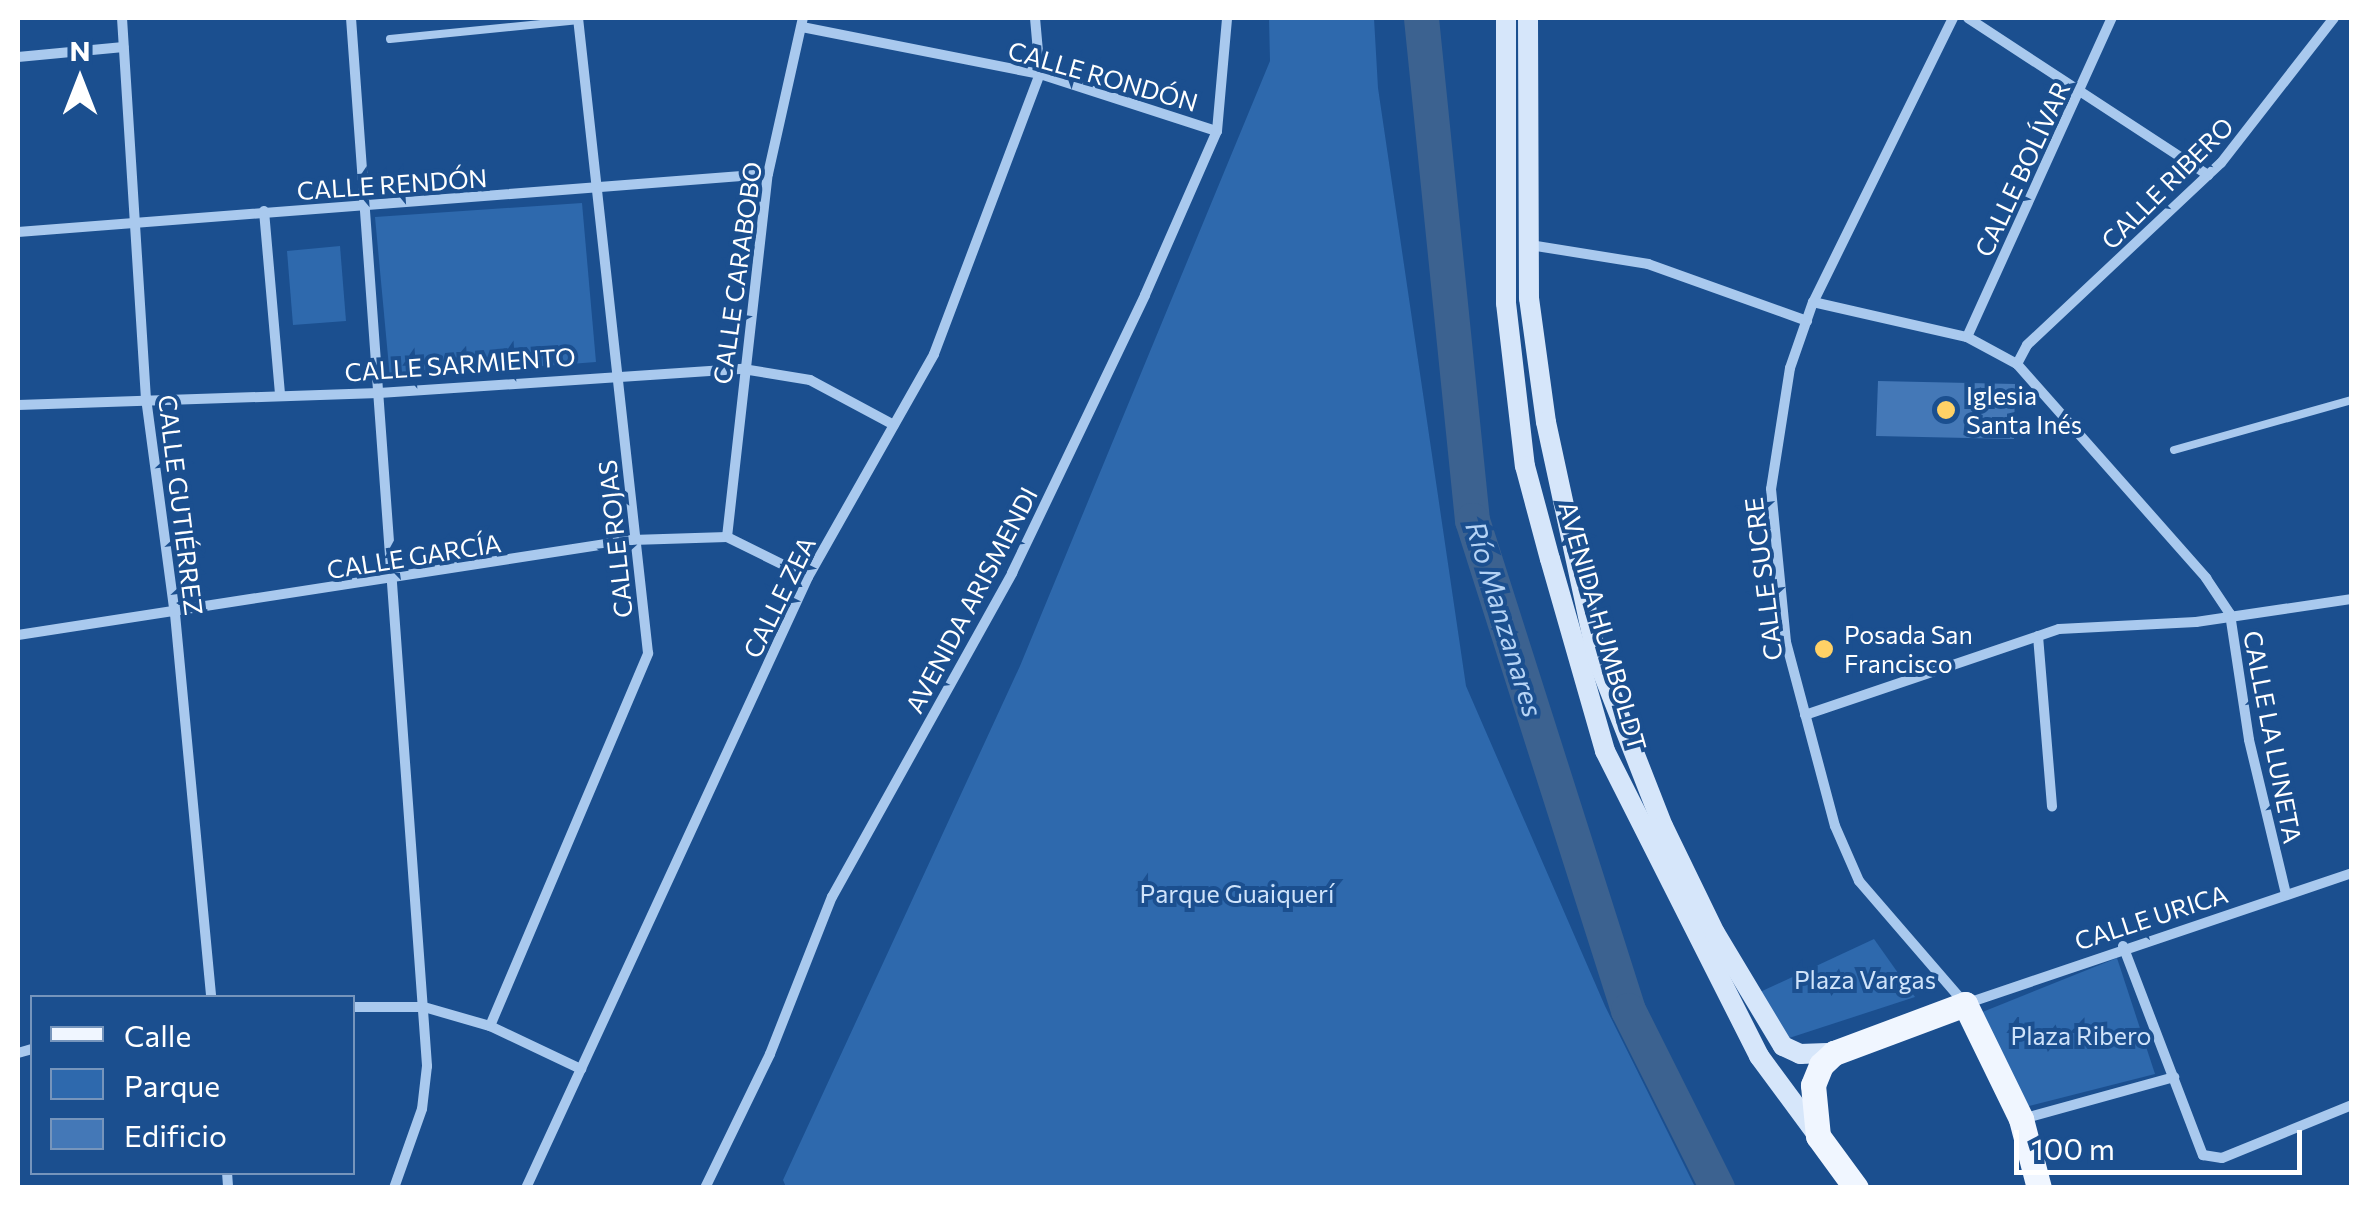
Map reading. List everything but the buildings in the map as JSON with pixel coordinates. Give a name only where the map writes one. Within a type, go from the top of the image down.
[{"type":"main road","name":"AVENIDA HUMBOLDT","points":[[1506,18],[1506,303],[1525,466],[1605,751],[1658,864],[1759,1056],[1856,1188]]},
{"type":"main road","name":"AVENIDA HUMBOLDT","points":[[1528,18],[1528,244],[1546,422],[1597,658],[1622,729],[1716,933],[1784,1046],[1800,1054],[1834,1053]]},
{"type":"main road","points":[[1818,1136],[1813,1085],[1834,1053],[1965,1004],[2021,1119],[2039,1188]]},
{"type":"street","name":"CALLE GUTIÉRREZ","points":[[122,18],[146,398],[175,614],[211,995]]},
{"type":"street","points":[[351,18],[424,1007],[422,1109],[394,1188]]},
{"type":"street","name":"CALLE ZEA","points":[[526,1188],[808,577],[934,354],[1040,74],[1035,18]]},
{"type":"street","name":"AVENIDA ARISMENDI","points":[[705,1188],[770,1054],[832,896],[1012,573],[1217,131],[1227,18]]},
{"type":"street","name":"CALLE SUCRE","points":[[1953,18],[1807,320],[1790,368],[1771,489],[1786,642],[1834,826],[1859,881],[1965,1004]]},
{"type":"street","points":[[1968,18],[2208,175]]},
{"type":"street","name":"CALLE BOLÍVAR","points":[[1967,338],[2112,18]]},
{"type":"street","name":"CALLE RIBERO","points":[[2017,364],[2027,346],[2208,175],[2279,94],[2334,18]]},
{"type":"street","name":"CALLE ROJAS","points":[[490,1026],[642,678],[648,653],[632,540],[619,372],[578,19]]},
{"type":"street","name":"CALLE RONDÓN","points":[[802,22],[1040,74],[1217,131]]},
{"type":"street","name":"CALLE CARABOBO","points":[[727,537],[768,174],[802,22]]},
{"type":"street","points":[[18,57],[124,47]]},
{"type":"street","name":"CALLE RENDÓN","points":[[18,232],[133,218],[597,191],[768,174]]},
{"type":"street","points":[[264,212],[280,395]]},
{"type":"street","points":[[1528,244],[1648,264],[1807,320]]},
{"type":"street","points":[[1814,302],[1967,338],[2017,364]]},
{"type":"street","name":"CALLE LA LUNETA","points":[[2017,364],[2206,578],[2230,614],[2252,756],[2286,894]]},
{"type":"street","name":"CALLE SARMIENTO","points":[[18,405],[379,392],[619,372],[743,369],[810,380],[894,425]]},
{"type":"street","name":"CALLE GARCÍA","points":[[18,634],[175,614],[632,540],[727,537],[808,577]]},
{"type":"street","points":[[1805,715],[2059,629],[2352,600]]},
{"type":"street","points":[[2038,636],[2052,806]]},
{"type":"street","name":"CALLE URICA","points":[[1965,1004],[2123,946],[2352,873]]},
{"type":"street","points":[[2123,946],[2203,1155],[2212,1159],[2352,1104]]},
{"type":"street","points":[[355,1007],[424,1007],[490,1026],[582,1068]]},
{"type":"street","points":[[2021,1119],[2174,1077]]},
{"type":"lane","points":[[390,39],[578,19]]},
{"type":"lane","points":[[2174,450],[2352,400]]},
{"type":"green space","name":"Parque Guaiquerí","points":[[1269,18],[1374,18],[1378,88],[1466,686],[1605,1006],[1695,1187],[786,1187],[783,1180],[1020,666],[1270,61]]},
{"type":"green space","points":[[582,203],[596,362],[390,378],[375,217]]},
{"type":"green space","points":[[340,246],[346,321],[293,325],[287,251]]},
{"type":"green space","name":"Plaza Vargas","points":[[1874,939],[1915,997],[1783,1040],[1760,992]]},
{"type":"green space","name":"Plaza Ribero","points":[[2117,958],[2155,1074],[2021,1108],[1975,1015]]},
{"type":"waterway","name":"Río Manzanares","points":[[1421,18],[1472,520],[1628,1010],[1717,1188]]},
{"type":"place","name":"Iglesia Santa Inés","points":[[1946,410]]},
{"type":"place","name":"Posada San Francisco","points":[[1824,649]]}]
